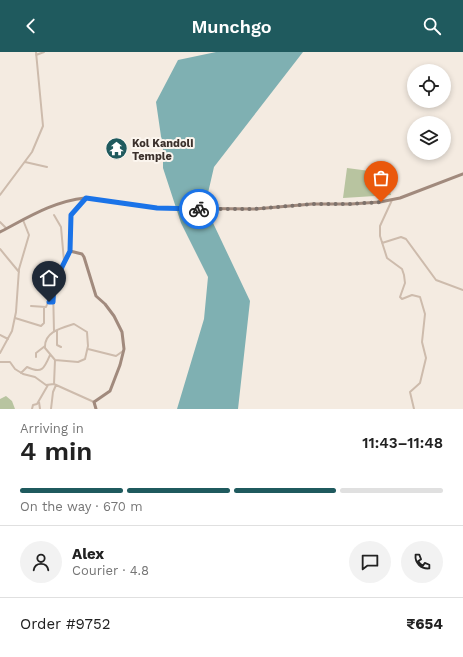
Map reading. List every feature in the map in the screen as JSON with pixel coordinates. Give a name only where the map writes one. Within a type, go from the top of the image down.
[{"type":"main road","points":[[1,231],[66,200],[86,198],[157,208],[216,209],[255,209],[312,204],[351,204],[392,200],[463,174]]},
{"type":"main road","points":[[86,198],[71,215],[70,251],[82,254],[84,257],[96,296],[105,304],[114,316],[122,332],[124,350],[110,391],[94,402],[96,409]]},
{"type":"street","points":[[0,195],[25,162],[40,136],[43,126],[36,52]]},
{"type":"street","points":[[36,55],[44,52]]},
{"type":"street","points":[[25,162],[47,167]]},
{"type":"street","points":[[392,200],[379,230],[382,243],[387,258],[402,269],[405,283],[400,295],[401,299],[412,295],[420,297],[424,308],[422,342],[426,358],[420,383],[410,392],[414,409]]},
{"type":"street","points":[[54,215],[61,227],[64,262]]},
{"type":"street","points":[[0,353],[8,339],[15,318],[20,260],[29,235],[23,220]]},
{"type":"street","points":[[0,222],[7,229]]},
{"type":"street","points":[[382,243],[401,237],[406,239],[436,280],[463,290]]},
{"type":"street","points":[[0,249],[19,272]]},
{"type":"street","points":[[62,347],[57,345],[55,331],[53,302],[54,283],[70,251]]},
{"type":"street","points":[[31,306],[47,307],[49,302],[53,302]]},
{"type":"street","points":[[15,318],[41,326],[44,323],[44,307]]},
{"type":"street","points":[[36,357],[36,353],[45,346],[47,337],[55,331],[76,325],[88,334],[88,349],[84,360],[78,362],[54,360]]},
{"type":"street","points":[[0,335],[8,339]]},
{"type":"street","points":[[45,346],[54,360],[55,385],[51,409]]},
{"type":"street","points":[[88,349],[116,356],[124,350]]},
{"type":"street","points":[[21,373],[26,368],[35,371],[41,370],[45,367],[50,355]]},
{"type":"street","points":[[0,362],[10,362],[21,373],[35,377],[42,383],[55,385],[94,402]]},
{"type":"street","points":[[32,409],[33,405],[37,404],[39,401],[48,385]]},
{"type":"street","points":[[39,401],[40,409]]},
{"type":"green space","points":[[347,168],[385,173],[391,195],[343,198]]},
{"type":"green space","points":[[6,396],[12,401],[15,409],[0,409],[0,399]]},
{"type":"water","points":[[216,52],[303,52],[214,167],[205,206],[250,301],[238,409],[177,409],[204,319],[208,277],[181,223],[163,168],[163,150],[156,102],[178,60]]},
{"type":"way so far","points":[[199,209],[255,209],[312,204],[381,202]]},
{"type":"place","name":"Kol Kandoli Temple","points":[[116,149]]},
{"type":"route","points":[[49,302],[53,302],[54,283],[70,251],[71,215],[86,198],[157,208],[199,209]]}]
